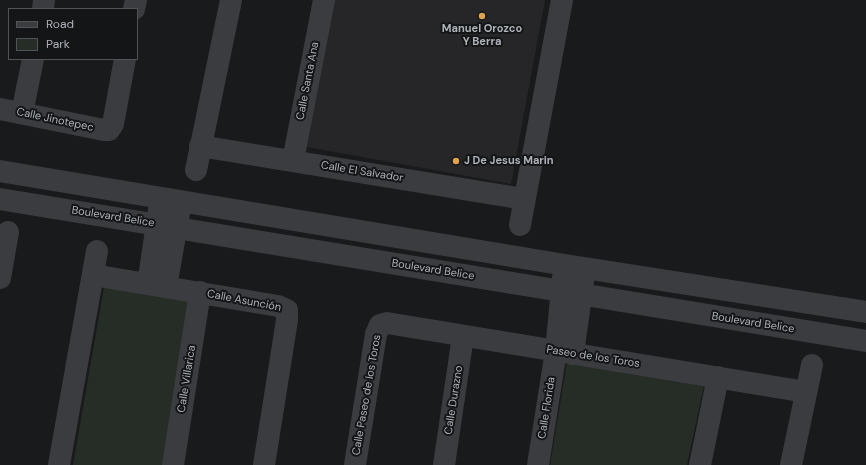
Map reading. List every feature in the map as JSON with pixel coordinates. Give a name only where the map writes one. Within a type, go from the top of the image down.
[{"type":"street","points":[[196,170],[231,0]]},
{"type":"street","name":"Calle Santa Ana","points":[[293,161],[324,0]]},
{"type":"street","points":[[520,225],[562,0]]},
{"type":"street","points":[[22,113],[33,60]]},
{"type":"street","name":"Calle Jinotepec","points":[[0,109],[109,130],[113,124],[125,60]]},
{"type":"street","name":"Calle El Salvador","points":[[200,146],[524,199]]},
{"type":"street","points":[[0,171],[575,266],[866,312]]},
{"type":"street","name":"Boulevard Belice","points":[[0,198],[866,342]]},
{"type":"street","points":[[157,286],[171,200]]},
{"type":"street","points":[[1,265],[8,232]]},
{"type":"street","points":[[59,465],[97,251]]},
{"type":"street","name":"Calle Florida","points":[[538,465],[565,352],[575,266]]},
{"type":"street","name":"Calle Asunción","points":[[93,275],[278,306],[287,310],[287,320],[264,465]]},
{"type":"street","name":"Calle Villarica","points":[[173,465],[200,292]]},
{"type":"street","name":"Paseo de los Toros","points":[[380,325],[387,323],[806,392]]},
{"type":"street","name":"Calle Paseo de los Toros","points":[[355,465],[376,334],[380,325]]},
{"type":"street","name":"Calle Durazno","points":[[444,465],[464,336]]},
{"type":"street","points":[[791,465],[812,365]]},
{"type":"street","points":[[700,465],[718,377]]},
{"type":"shaded area","points":[[334,0],[545,0],[511,184],[307,147]]},
{"type":"green space","points":[[104,287],[189,300],[162,465],[73,465]]},
{"type":"green space","points":[[567,362],[704,385],[687,465],[550,465]]},
{"type":"place","name":"Manuel Orozco Y Berra","points":[[482,16]]},
{"type":"place","name":"J De Jesus Marin","points":[[456,161]]}]
